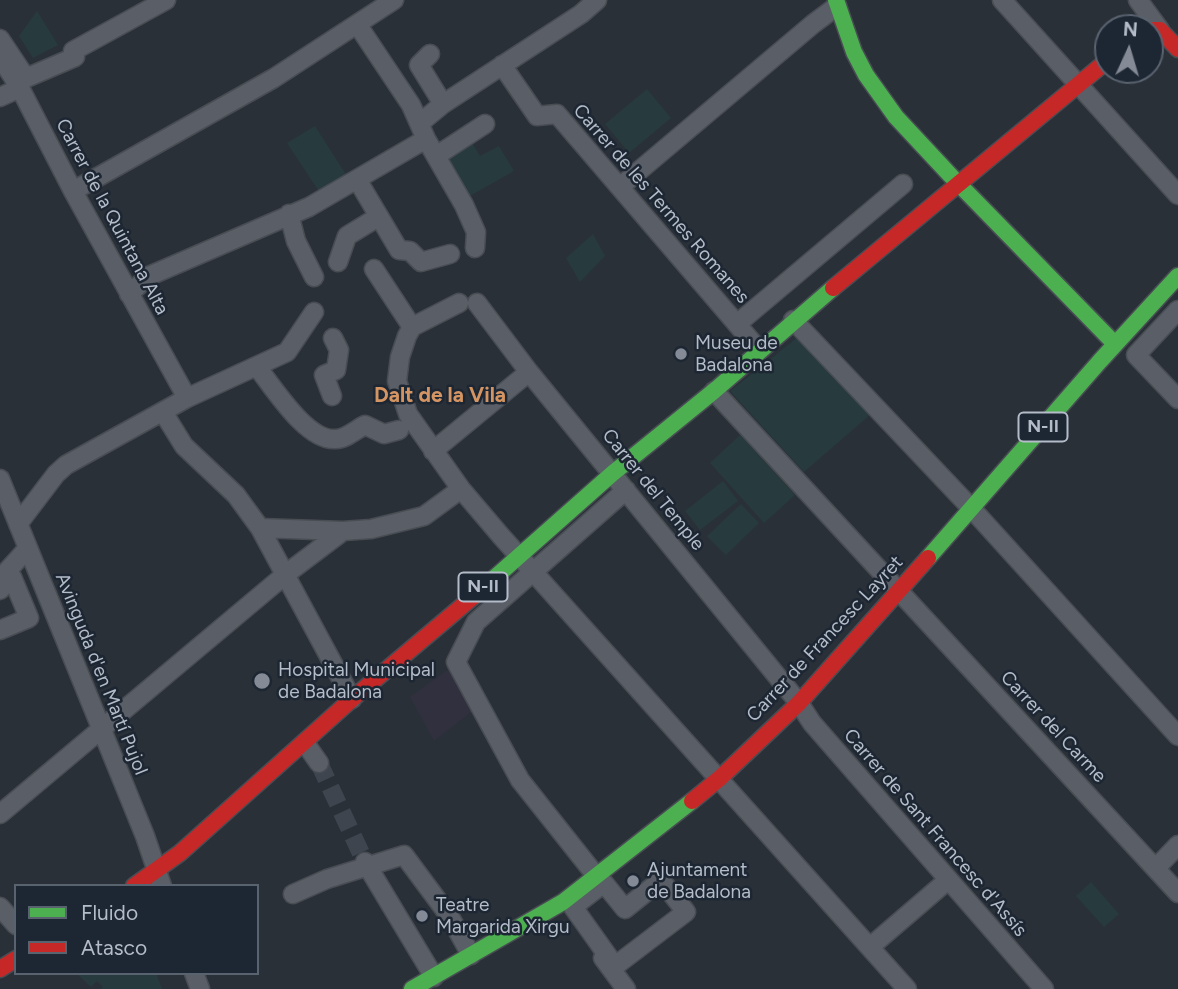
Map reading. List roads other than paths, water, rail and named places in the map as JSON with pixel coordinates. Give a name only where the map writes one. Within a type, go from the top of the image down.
[{"type":"main road","points":[[837,3],[849,42],[881,100],[958,184],[1115,344]]},
{"type":"main road","points":[[1164,30],[1178,49]]},
{"type":"main road","name":"N-II","points":[[140,884],[160,878],[352,699],[613,473],[714,391],[793,320],[1094,73]]},
{"type":"main road","name":"Carrer de Francesc Layret","points":[[412,989],[433,982],[471,955],[563,902],[720,778],[799,703],[1178,276]]},
{"type":"street","points":[[0,39],[26,78],[75,57],[73,51],[166,0]]},
{"type":"street","points":[[73,191],[274,78],[394,0]]},
{"type":"street","points":[[129,294],[149,276],[309,206],[358,181],[423,131],[443,104],[582,13],[597,0]]},
{"type":"street","points":[[1002,0],[1178,195]]},
{"type":"street","points":[[1138,0],[1150,14]]},
{"type":"street","points":[[621,186],[837,3]]},
{"type":"street","points":[[357,24],[411,105],[464,205],[476,232],[475,248]]},
{"type":"street","points":[[430,54],[419,65],[443,104]]},
{"type":"street","name":"Carrer de la Quintana Alta","points":[[0,57],[20,88],[73,191],[187,398]]},
{"type":"street","name":"Carrer de les Termes Romanes","points":[[502,65],[537,116],[557,114],[760,350]]},
{"type":"street","points":[[0,97],[20,88]]},
{"type":"street","points":[[436,156],[485,124]]},
{"type":"street","points":[[358,181],[398,250],[410,251],[421,262],[450,254]]},
{"type":"street","points":[[737,324],[903,184]]},
{"type":"street","points":[[289,214],[296,241],[314,277]]},
{"type":"street","points":[[338,262],[347,236],[378,217]]},
{"type":"street","points":[[374,269],[412,327]]},
{"type":"street","points":[[459,303],[412,327],[407,336],[397,381],[408,414],[436,449],[461,489],[519,557],[907,989]]},
{"type":"street","name":"Carrer del Temple","points":[[477,303],[529,372],[799,703]]},
{"type":"street","points":[[1178,310],[1136,355],[1178,399]]},
{"type":"street","points":[[18,524],[66,465],[187,398],[287,352],[314,312]]},
{"type":"street","points":[[793,320],[972,509],[1178,736]]},
{"type":"street","points":[[332,396],[324,375],[336,370],[339,349],[333,338]]},
{"type":"street","points":[[1115,344],[1178,410]]},
{"type":"street","points":[[257,367],[302,422],[310,430],[327,439],[339,440],[365,425],[384,433],[399,430]]},
{"type":"street","points":[[436,449],[529,372]]},
{"type":"street","name":"Carrer del Carme","points":[[714,391],[1178,893]]},
{"type":"street","points":[[163,412],[184,446],[236,495],[260,528],[287,570],[352,699]]},
{"type":"street","name":"Avinguda d'en Martí Pujol","points":[[0,479],[160,878]]},
{"type":"street","points":[[260,528],[342,531],[371,529],[424,516],[461,489]]},
{"type":"street","points":[[597,877],[520,780],[456,662],[476,622],[626,490]]},
{"type":"street","points":[[0,814],[287,570],[342,531]]},
{"type":"street","points":[[0,579],[28,548]]},
{"type":"street","points":[[0,590],[12,577],[29,618],[0,630]]},
{"type":"street","name":"Carrer de Sant Francesc d'Assís","points":[[799,703],[812,723],[1044,989]]},
{"type":"street","points":[[305,743],[319,763]]},
{"type":"street","points":[[1156,868],[1178,845]]},
{"type":"street","points":[[293,894],[366,864],[404,855],[443,908],[471,955]]},
{"type":"street","points":[[366,864],[433,982]]},
{"type":"street","points":[[661,880],[686,912],[615,965],[573,907],[604,883],[625,909],[661,880]]},
{"type":"street","points":[[870,947],[947,880]]},
{"type":"street","points":[[563,902],[626,989]]},
{"type":"street","points":[[0,907],[14,923]]},
{"type":"tunnel","points":[[319,763],[365,862]]},
{"type":"place","name":"Museu de Badalona","points":[[681,354]]},
{"type":"place","name":"Hospital Municipal de Badalona","points":[[262,681]]},
{"type":"place","name":"Ajuntament de Badalona","points":[[633,881]]},
{"type":"place","name":"Teatre Margarida Xirgu","points":[[422,916]]},
{"type":"district","name":"Dalt de la Vila","points":[[440,396]]}]
